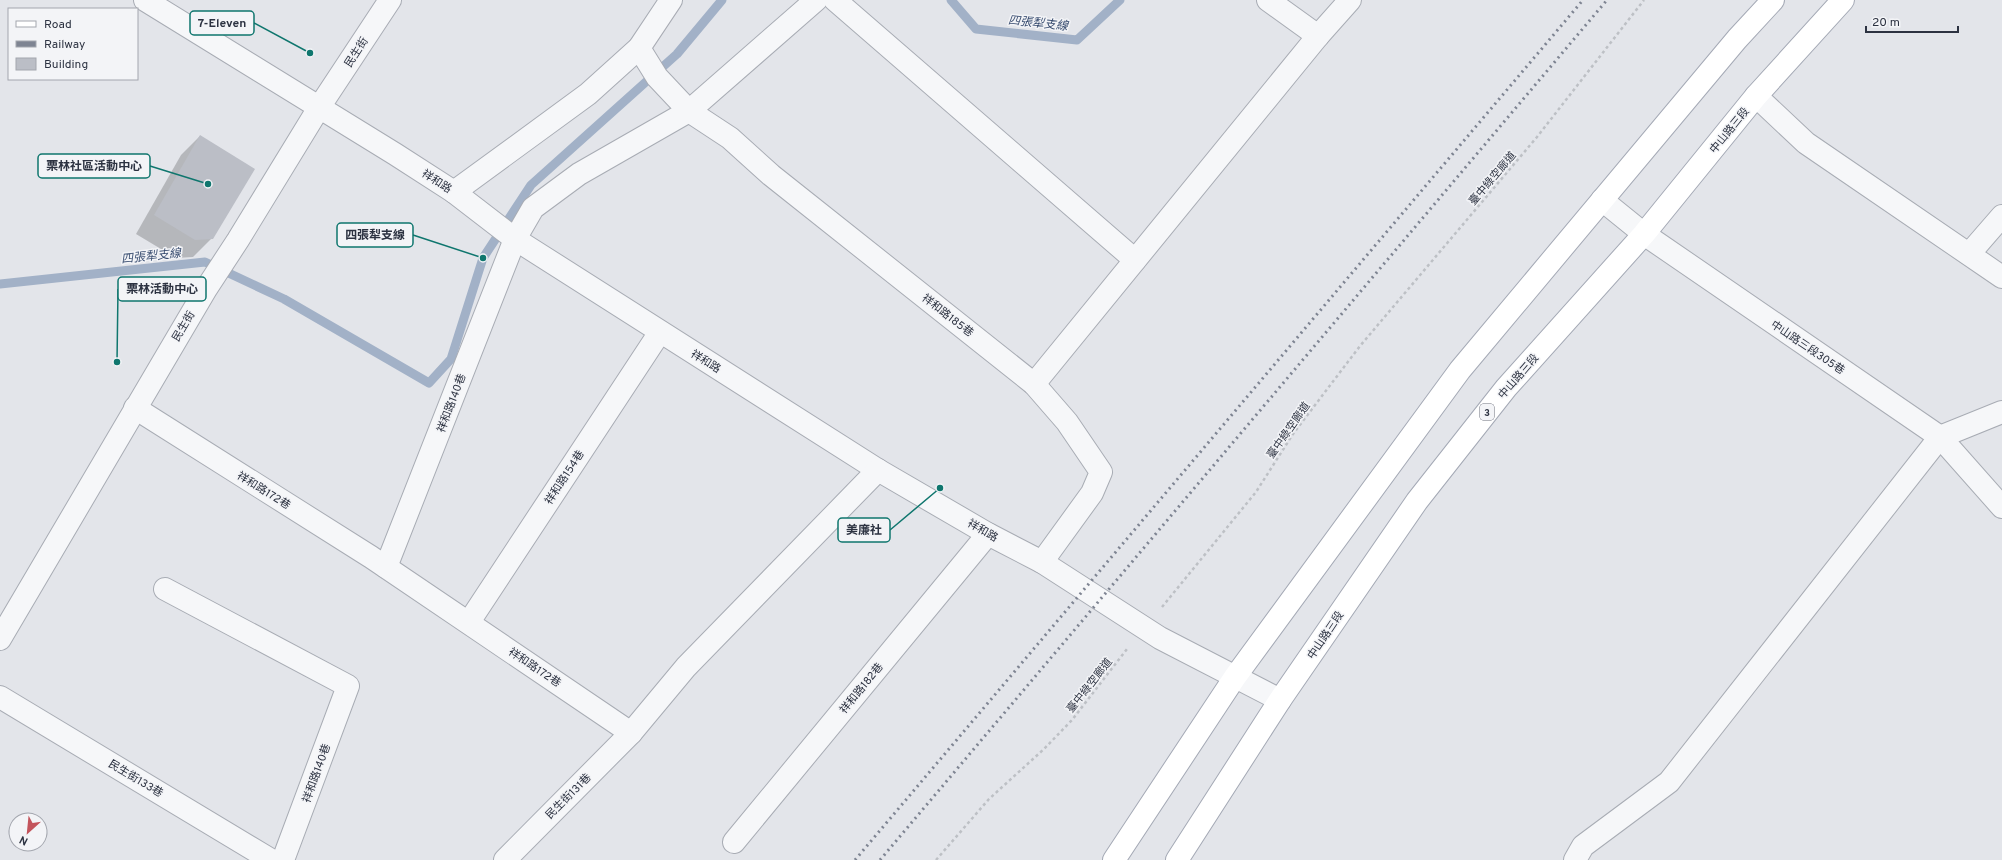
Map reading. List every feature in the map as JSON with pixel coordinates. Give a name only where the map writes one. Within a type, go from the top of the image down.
[{"type":"main road","points":[[1114,860],[1235,678],[1460,370],[1737,39],[1773,0]]},
{"type":"main road","name":"中山路三段","points":[[1177,860],[1280,700],[1417,501],[1506,388],[1644,234],[1756,96],[1843,0]]},
{"type":"street","name":"祥和路","points":[[145,0],[320,106],[454,192],[515,239],[878,470],[988,534],[1042,562],[1144,629],[1235,678],[1280,700]]},
{"type":"street","name":"民生街","points":[[0,639],[206,289],[238,240],[320,106],[390,0]]},
{"type":"street","points":[[454,192],[588,94],[639,48],[672,0]]},
{"type":"street","name":"祥和路140巷","points":[[386,568],[515,239],[533,208],[579,174],[689,111],[816,0]]},
{"type":"street","points":[[835,0],[1135,260]]},
{"type":"street","points":[[1268,0],[1318,36]]},
{"type":"street","points":[[1034,384],[1318,36],[1350,0]]},
{"type":"street","name":"祥和路185巷","points":[[639,48],[658,77],[689,111],[730,138],[771,175],[1034,384],[1066,422],[1101,472],[1092,493],[1042,562]]},
{"type":"street","points":[[1756,96],[1806,143],[2002,277]]},
{"type":"street","name":"中山路三段305巷","points":[[1602,200],[1644,234],[1940,437],[2002,507]]},
{"type":"street","points":[[1969,254],[2002,216]]},
{"type":"street","name":"祥和路154巷","points":[[469,622],[660,332]]},
{"type":"street","name":"祥和路172巷","points":[[135,408],[469,622],[631,733]]},
{"type":"street","points":[[1575,860],[1583,846],[1670,782],[1940,437],[2002,412]]},
{"type":"street","points":[[631,733],[686,667],[878,470]]},
{"type":"street","name":"祥和路182巷","points":[[734,842],[988,534]]},
{"type":"street","name":"祥和路140巷","points":[[166,589],[348,686],[283,860]]},
{"type":"street","name":"民生街133巷","points":[[0,697],[271,860]]},
{"type":"street","name":"民生街131巷","points":[[505,860],[631,733]]},
{"type":"path","name":"臺中綠空廊道","points":[[936,860],[989,799],[1044,749],[1072,720],[1127,648],[1256,492],[1293,434],[1360,346],[1537,137],[1644,0]]},
{"type":"building","points":[[200,135],[255,169],[213,239],[195,240],[154,215]]},
{"type":"waterway","name":"四張犁支線","points":[[0,284],[205,262],[284,299],[429,383],[451,359],[483,258],[531,185],[677,54],[722,0]]},
{"type":"waterway","name":"四張犁支線","points":[[951,0],[976,29],[1077,40],[1120,0]]},
{"type":"railway","points":[[855,860],[1583,0]]},
{"type":"railway","points":[[880,860],[1607,0]]},
{"type":"place","name":"7-Eleven","points":[[310,53]]},
{"type":"place","name":"栗林社區活動中心","points":[[208,184]]},
{"type":"place","name":"四張犁支線","points":[[483,258]]},
{"type":"place","name":"栗林活動中心","points":[[117,362]]},
{"type":"place","name":"美廉社","points":[[940,488]]}]
